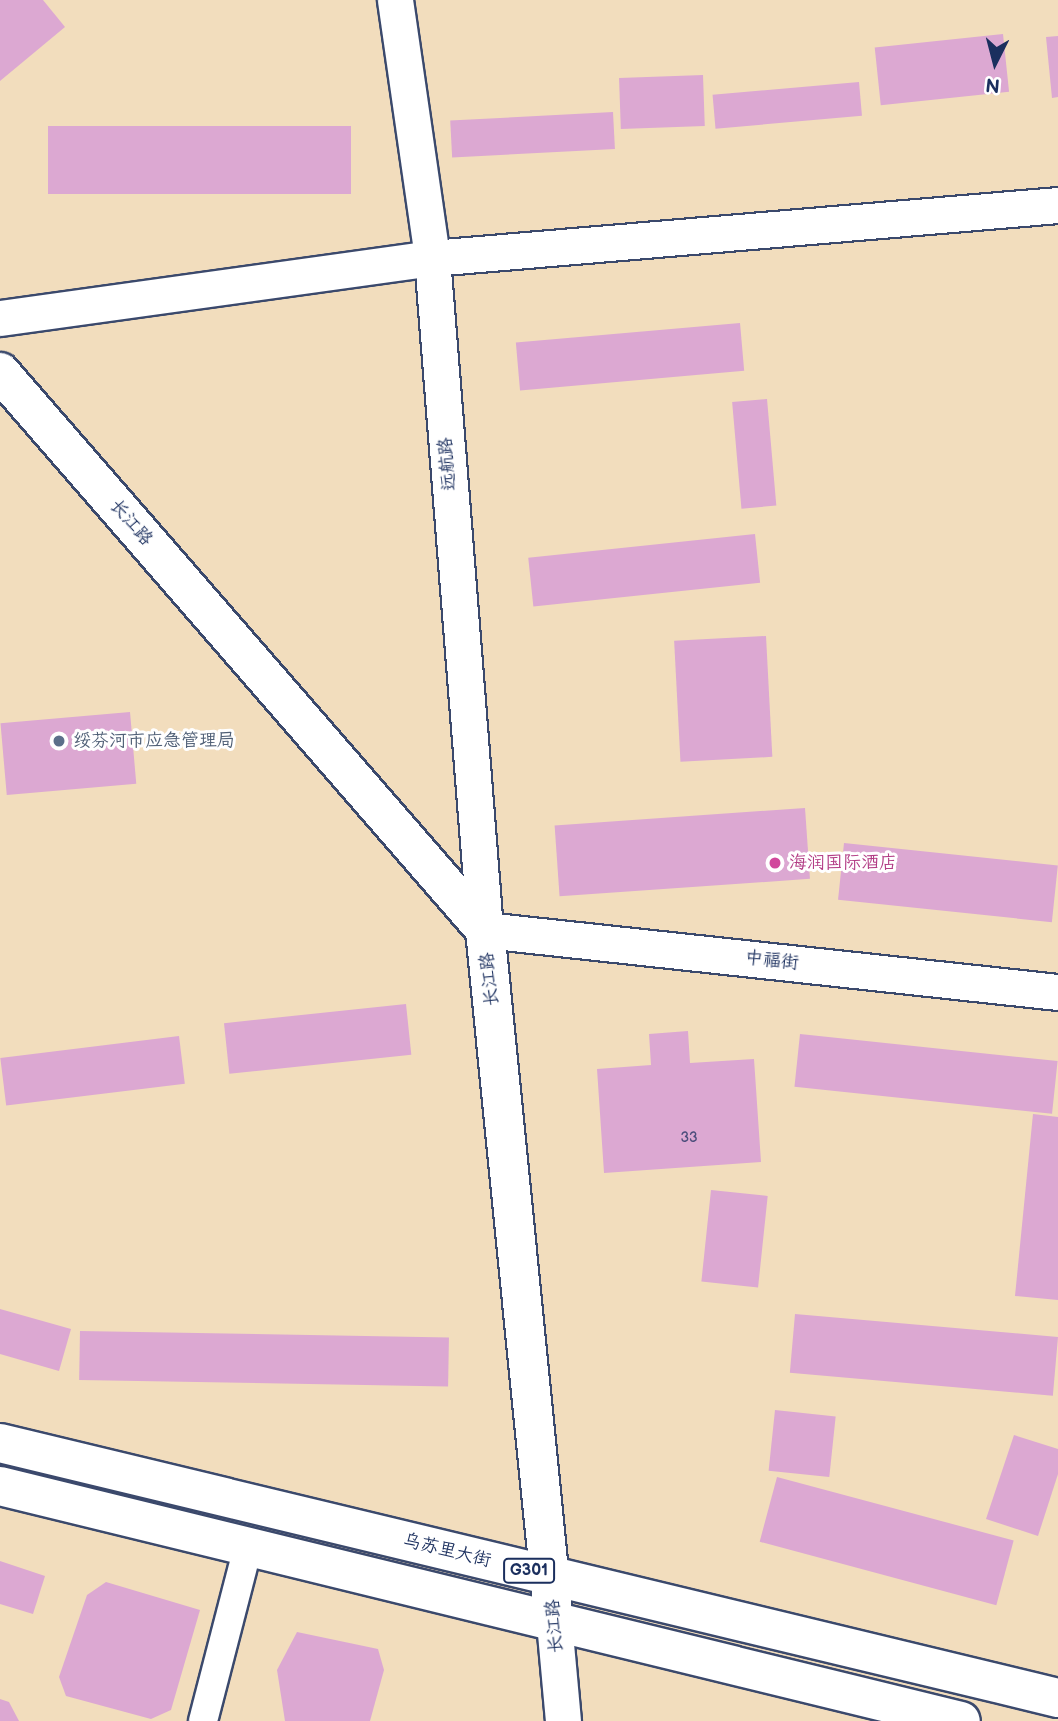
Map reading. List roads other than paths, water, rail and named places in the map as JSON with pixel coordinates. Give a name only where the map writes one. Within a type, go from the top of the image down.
[{"type":"main road","name":"长江路","points":[[0,372],[485,930],[554,1622]]},
{"type":"main road","name":"乌苏里大街","points":[[0,1443],[1058,1698]]},
{"type":"main road","name":"G301","points":[[0,1486],[961,1721]]},
{"type":"street","name":"远航路","points":[[395,0],[432,258],[485,930]]},
{"type":"street","points":[[0,318],[432,258],[1058,205]]},
{"type":"street","name":"中福街","points":[[485,930],[1058,992]]},
{"type":"street","points":[[203,1721],[248,1547]]},
{"type":"street","name":"长江路","points":[[554,1622],[562,1721]]},
{"type":"place","name":"绥芬河市应急管理局","points":[[59,741]]},
{"type":"place","name":"海润国际酒店","points":[[775,863]]}]
